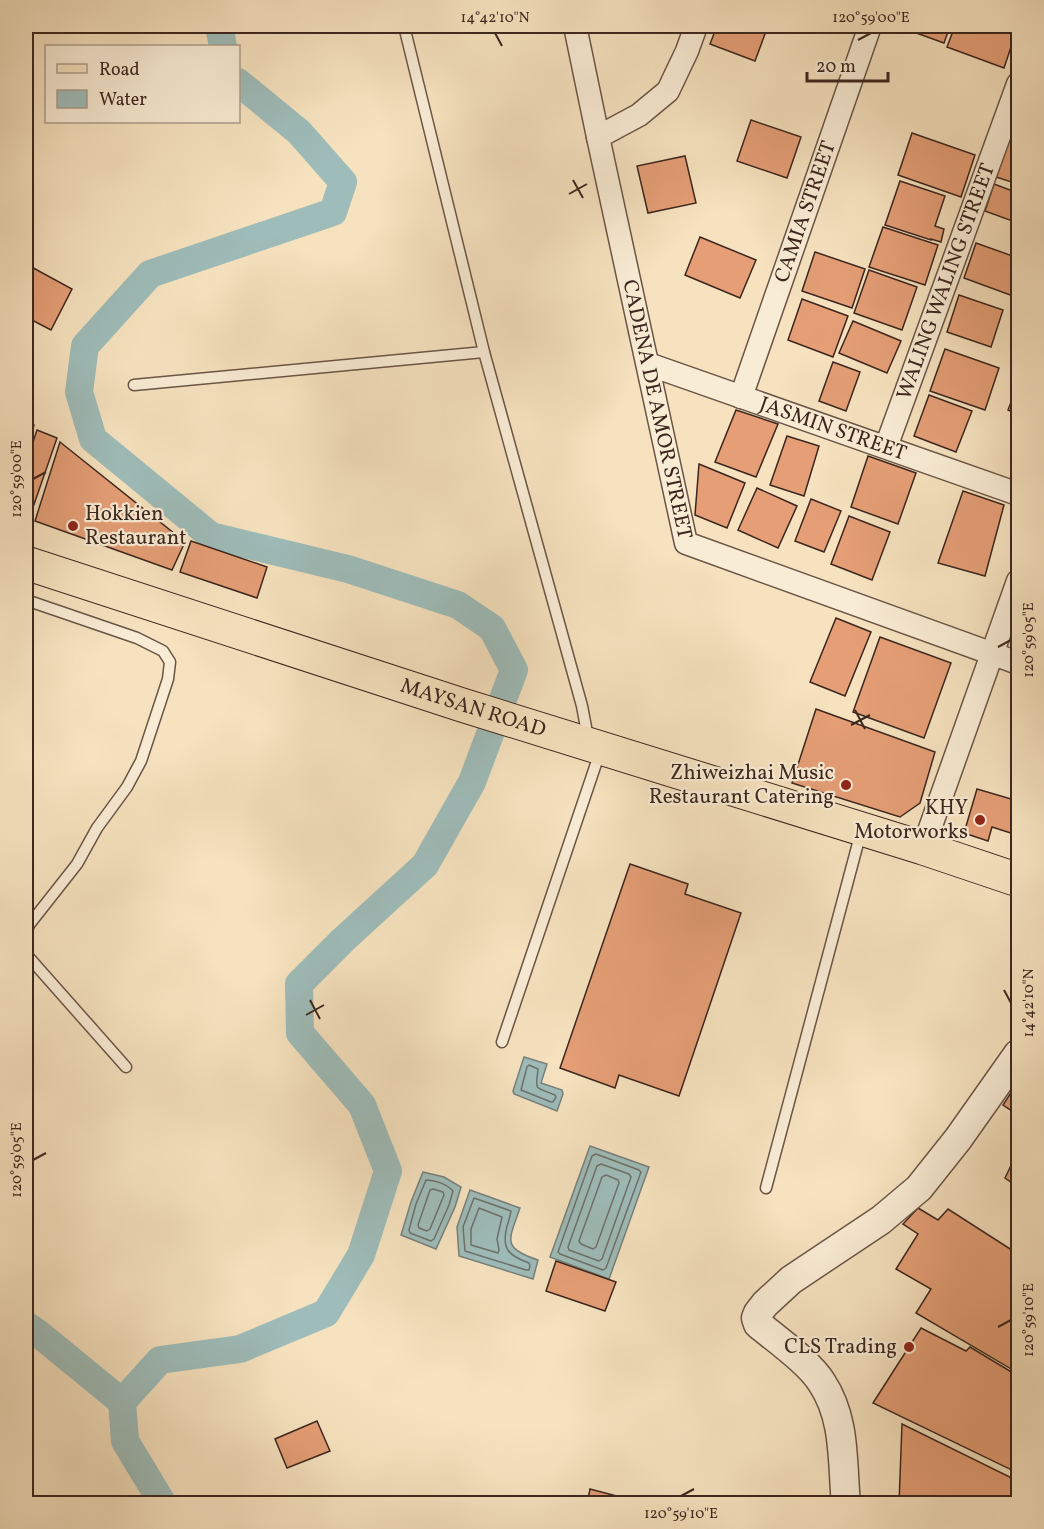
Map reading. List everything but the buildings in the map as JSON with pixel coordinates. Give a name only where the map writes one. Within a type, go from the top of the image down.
[{"type":"main road","name":"MAYSAN ROAD","points":[[26,563],[462,705],[923,848],[1018,880]]},
{"type":"street","name":"CADENA DE AMOR STREET","points":[[575,26],[686,543],[992,654]]},
{"type":"street","points":[[598,137],[639,115],[668,91],[696,26]]},
{"type":"street","name":"CAMIA STREET","points":[[741,397],[870,26]]},
{"type":"street","name":"WALING WALING STREET","points":[[886,447],[1018,84]]},
{"type":"street","name":"JASMIN STREET","points":[[648,364],[1018,494]]},
{"type":"street","points":[[923,848],[1018,580]]},
{"type":"street","points":[[992,654],[1018,663]]},
{"type":"street","points":[[846,1503],[843,1448],[834,1404],[821,1381],[805,1364],[758,1324],[756,1318],[765,1304],[790,1280],[882,1220],[919,1188],[958,1139],[1018,1054]]},
{"type":"lane","points":[[404,26],[484,352],[595,746],[594,767],[502,1042]]},
{"type":"lane","points":[[134,386],[484,352]]},
{"type":"lane","points":[[26,600],[137,638],[163,651],[170,662],[168,679],[141,761],[97,828],[77,864],[29,925],[26,934]]},
{"type":"lane","points":[[765,1188],[862,829]]},
{"type":"lane","points":[[26,954],[126,1067]]},
{"type":"water","points":[[524,1057],[547,1064],[541,1083],[562,1090],[563,1094],[557,1111],[514,1094]]},
{"type":"water","points":[[590,1146],[649,1167],[609,1279],[550,1257]]},
{"type":"water","points":[[423,1172],[444,1177],[461,1187],[455,1207],[436,1249],[401,1235]]},
{"type":"water","points":[[470,1190],[520,1208],[511,1242],[518,1251],[538,1260],[533,1279],[459,1256],[457,1227]]},
{"type":"waterway","points":[[219,26],[223,45]]},
{"type":"waterway","points":[[163,1504],[125,1441],[122,1402],[160,1360],[240,1349],[326,1313],[361,1255],[388,1171],[362,1105],[300,1033],[299,984],[344,939],[425,865],[472,782],[514,670],[492,628],[458,605],[348,569],[211,536],[93,439],[79,392],[85,346],[150,274],[333,212],[343,182],[299,132],[240,84]]},
{"type":"waterway","points":[[26,1325],[122,1402]]},
{"type":"place","name":"Hokkien Restaurant","points":[[73,526]]},
{"type":"place","name":"Zhiweizhai Music Restaurant Catering","points":[[846,785]]},
{"type":"place","name":"KHY Motorworks","points":[[980,820]]},
{"type":"place","name":"CLS Trading","points":[[909,1347]]}]
